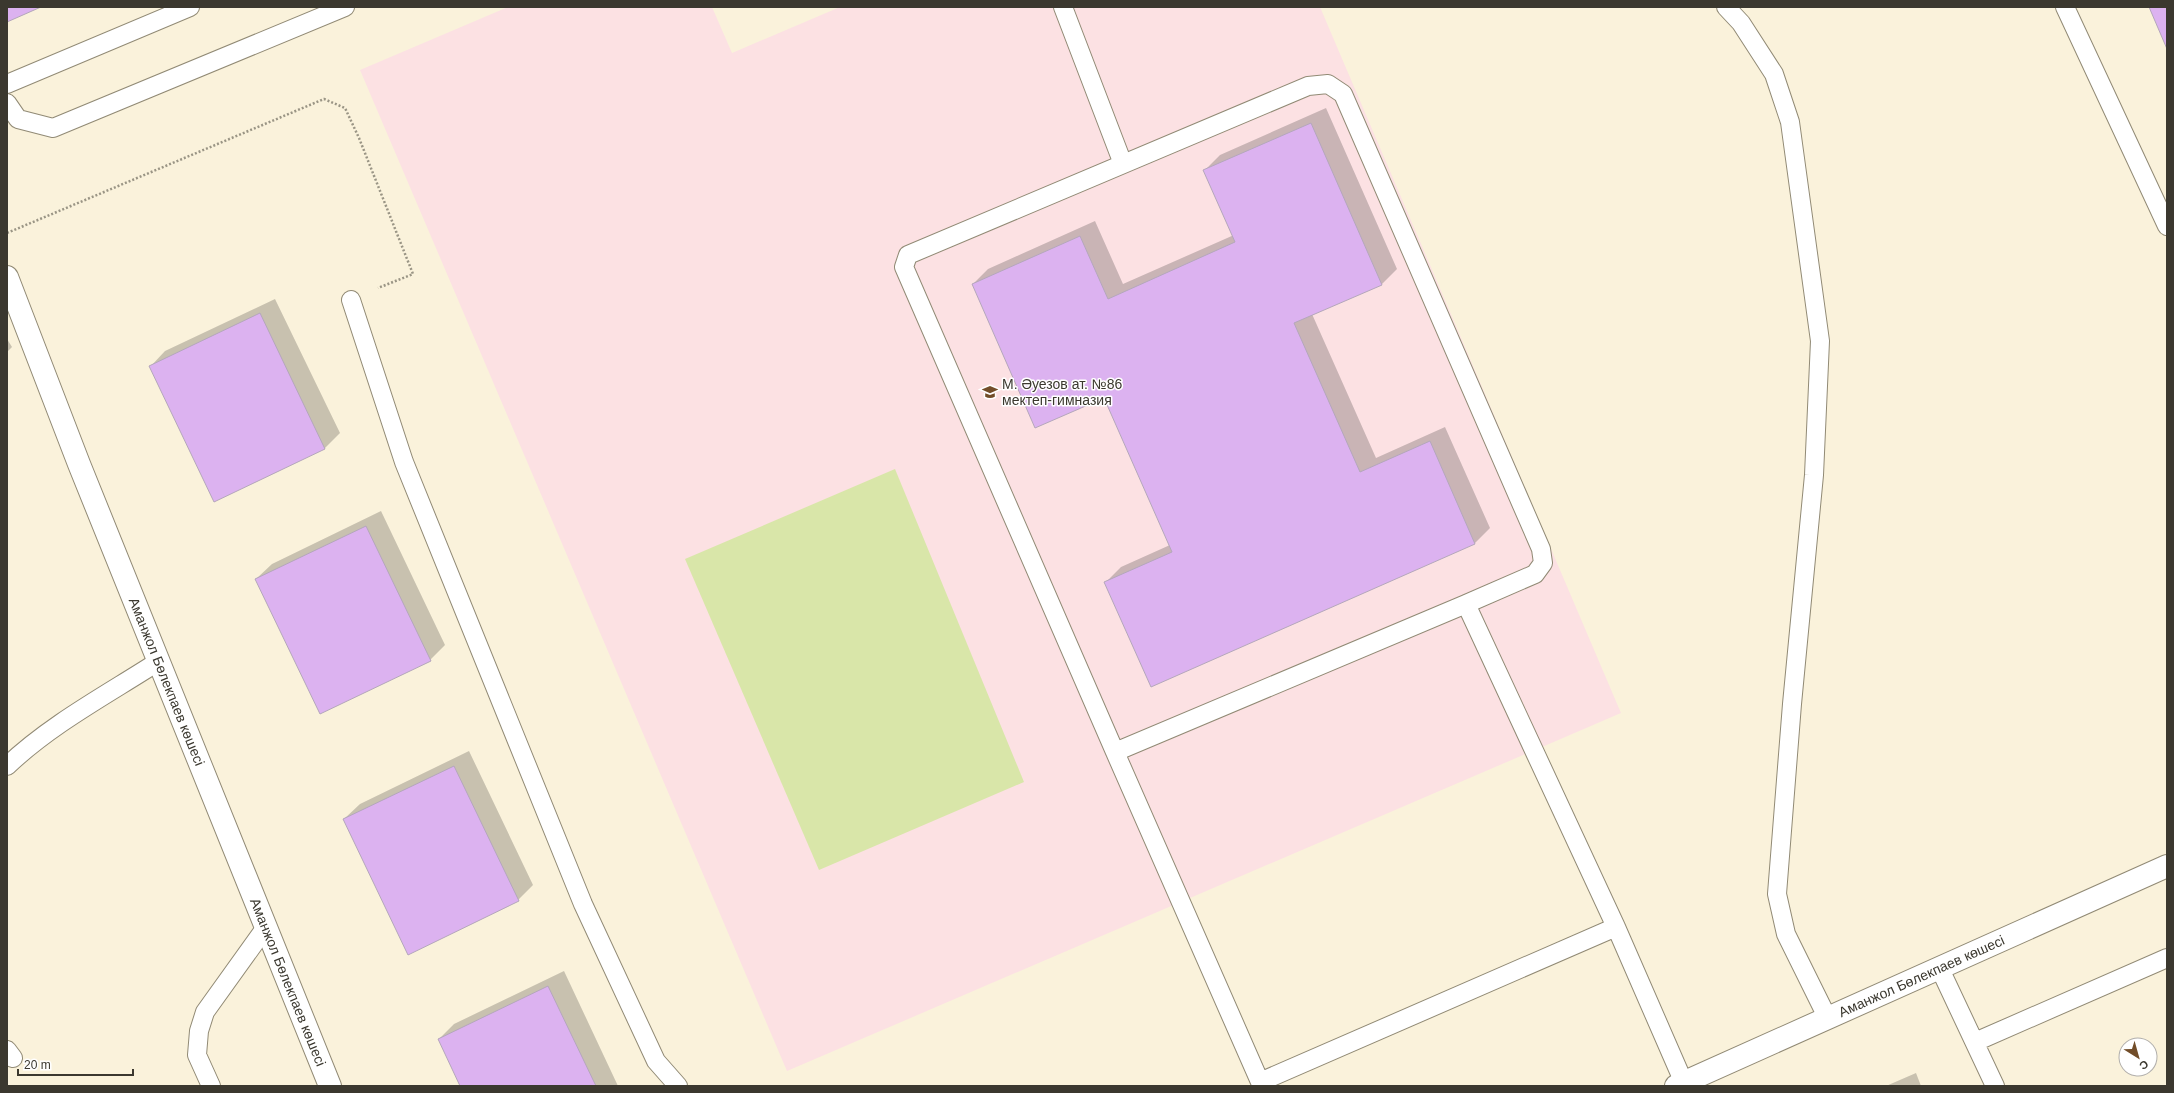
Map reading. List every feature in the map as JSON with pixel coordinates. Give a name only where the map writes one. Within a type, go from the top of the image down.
[{"type":"street","name":"Аманжол Бөлекпаев көшесі","points":[[7,277],[159,661],[330,1086]]},
{"type":"street","name":"Аманжол Бөлекпаев көшесі","points":[[1680,1084],[1827,1017],[1940,969],[2167,866]]},
{"type":"lane","points":[[7,84],[190,7]]},
{"type":"lane","points":[[7,103],[18,119],[53,128],[345,7]]},
{"type":"lane","points":[[1063,7],[1123,164]]},
{"type":"lane","points":[[1726,7],[1741,23],[1774,74],[1790,122],[1820,341],[1814,475],[1792,704],[1777,894],[1786,934],[1827,1017]]},
{"type":"lane","points":[[2065,7],[2167,226]]},
{"type":"lane","points":[[1115,752],[1535,574],[1543,563],[1542,549],[1343,94],[1328,84],[1308,86],[908,255],[904,267],[1115,752],[1255,1084],[1616,927]]},
{"type":"lane","points":[[351,300],[404,462],[583,904],[656,1061],[678,1086]]},
{"type":"lane","points":[[1466,604],[1616,927],[1680,1084]]},
{"type":"lane","points":[[7,766],[21,753],[75,715],[159,661]]},
{"type":"lane","points":[[210,1086],[197,1054],[199,1031],[205,1012],[266,927]]},
{"type":"lane","points":[[1975,1042],[2167,958]]},
{"type":"lane","points":[[1940,969],[1995,1086]]},
{"type":"path","points":[[7,233],[324,99],[345,108],[359,138],[413,274],[351,300]]},
{"type":"shaded area","name":"М. Әуезов ат. №86 мектеп-гимназия","points":[[508,7],[712,7],[732,53],[840,7],[1320,7],[1621,713],[787,1071],[360,70]]},
{"type":"green space","points":[[895,469],[1024,782],[819,870],[685,559]]},
{"type":"building","points":[[7,7],[41,7],[7,22]]},
{"type":"building","points":[[2149,7],[2167,7],[2167,49]]},
{"type":"building","points":[[1311,123],[1382,285],[1294,323],[1360,472],[1430,441],[1475,544],[1151,687],[1104,582],[1172,552],[1104,398],[1035,428],[972,284],[1080,236],[1108,299],[1235,242],[1203,170]]},
{"type":"building","points":[[260,313],[325,449],[214,502],[149,366]]},
{"type":"building","points":[[366,526],[431,661],[320,714],[255,579]]},
{"type":"building","points":[[454,766],[519,901],[408,955],[343,819]]},
{"type":"building","points":[[548,986],[596,1086],[460,1086],[438,1039]]},
{"type":"place","name":"М. Әуезов ат. №86 мектеп-гимназия","points":[[990,392]]}]
